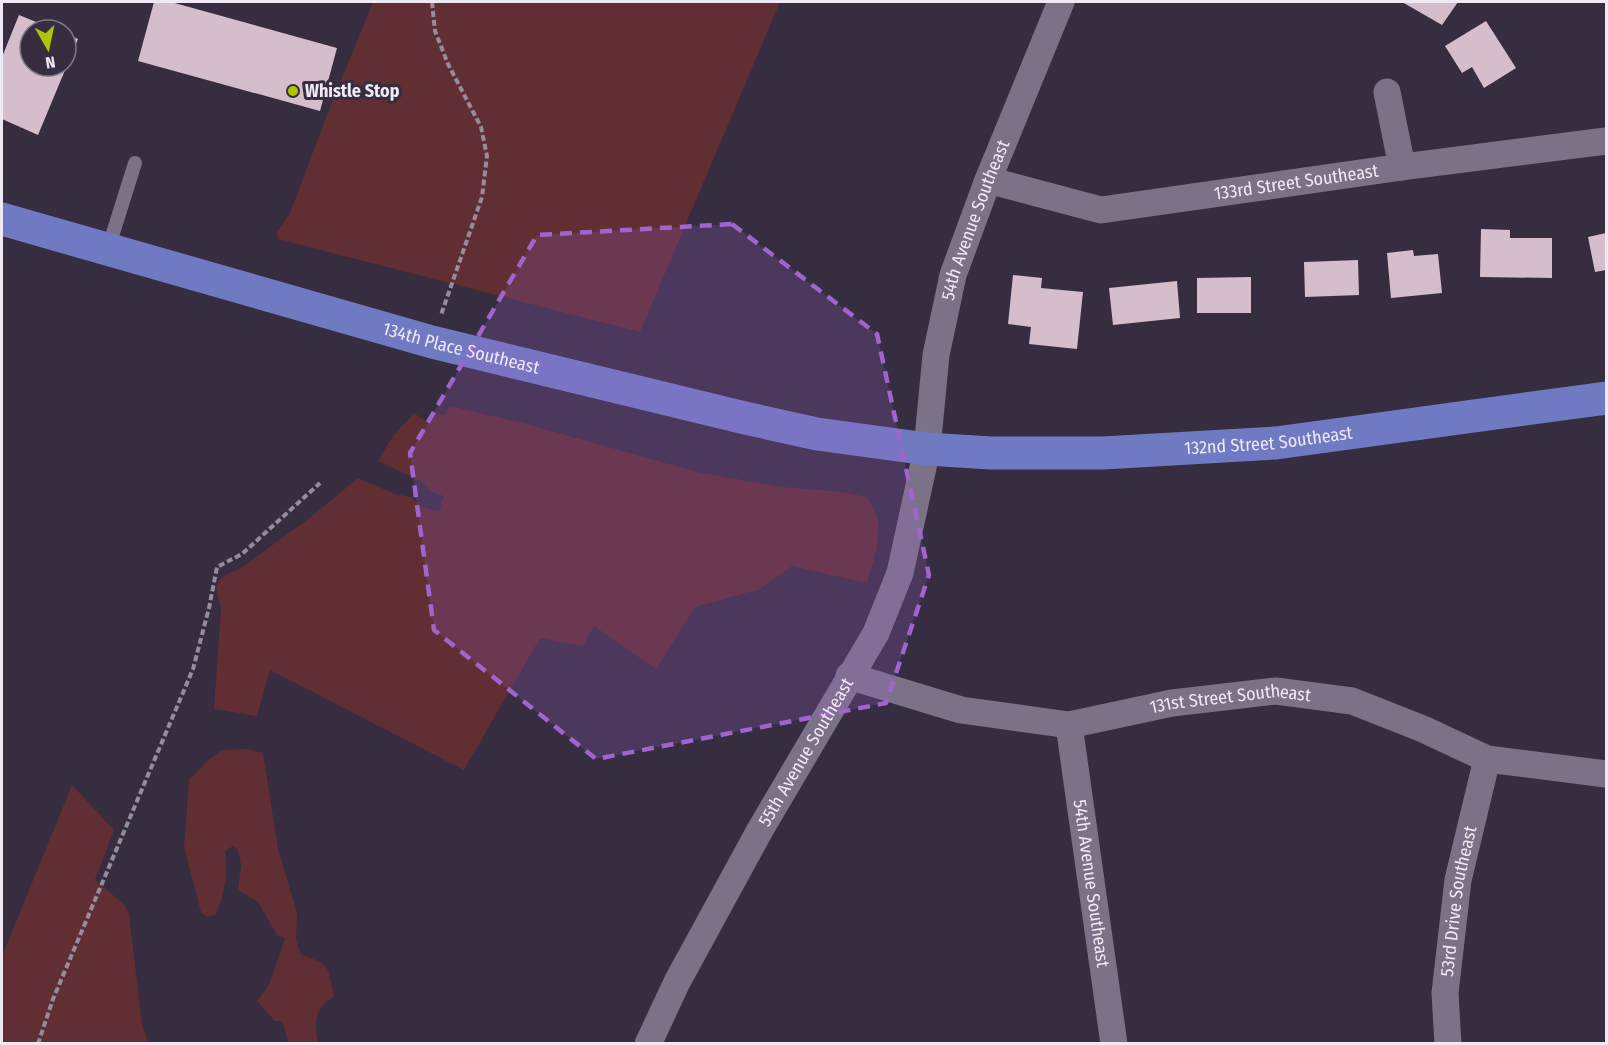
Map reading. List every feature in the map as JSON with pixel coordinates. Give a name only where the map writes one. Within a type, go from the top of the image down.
[{"type":"main road","name":"134th Place Southeast","points":[[2,219],[432,342],[766,423],[817,434],[927,449]]},
{"type":"main road","name":"132nd Street Southeast","points":[[927,449],[992,453],[1103,453],[1276,442],[1606,398]]},
{"type":"street","name":"54th Avenue Southeast","points":[[927,449],[936,356],[953,275],[988,180],[1061,2]]},
{"type":"street","points":[[1387,92],[1402,167]]},
{"type":"street","name":"133rd Street Southeast","points":[[988,180],[1101,210],[1402,167],[1606,141]]},
{"type":"street","name":"55th Avenue Southeast","points":[[648,1044],[677,982],[760,831],[876,633],[900,573],[927,449]]},
{"type":"street","name":"131st Street Southeast","points":[[849,676],[961,710],[1069,725],[1172,703],[1276,691],[1352,700],[1423,729],[1487,759],[1606,774]]},
{"type":"street","name":"54th Avenue Southeast","points":[[1069,725],[1114,1044]]},
{"type":"street","name":"53rd Drive Southeast","points":[[1448,1044],[1445,993],[1458,880],[1487,759]]},
{"type":"lane","points":[[108,249],[135,163]]},
{"type":"path","points":[[432,2],[435,31],[448,64],[481,127],[487,156],[482,197],[432,342]]},
{"type":"path","points":[[38,1044],[53,999],[193,669],[217,567],[242,554],[320,483]]},
{"type":"highlighted area","points":[[732,224],[877,334],[929,575],[886,703],[596,759],[434,630],[410,453],[537,235]]},
{"type":"shaded area","points":[[373,2],[780,2],[640,332],[278,239],[277,232],[290,213]]},
{"type":"shaded area","points":[[454,407],[526,424],[697,472],[781,487],[842,492],[867,497],[878,519],[877,548],[867,583],[792,566],[760,589],[695,607],[656,669],[594,626],[583,646],[540,638],[464,770],[270,670],[257,716],[214,709],[221,608],[216,588],[219,580],[241,568],[307,520],[358,478],[395,494],[411,497],[422,507],[439,511],[444,496],[432,492],[422,482],[378,461],[393,436],[414,413],[427,422],[433,413],[444,415],[449,408]]},
{"type":"shaded area","points":[[248,749],[263,753],[278,849],[297,913],[296,940],[301,955],[323,964],[329,972],[334,996],[322,1006],[317,1016],[318,1043],[289,1043],[282,1021],[275,1021],[257,1001],[269,985],[285,938],[277,935],[258,902],[238,890],[241,865],[238,850],[233,846],[225,851],[226,876],[223,892],[215,915],[207,917],[201,912],[184,847],[189,780],[206,762],[222,750]]},
{"type":"shaded area","points":[[72,785],[114,830],[95,880],[125,905],[129,914],[142,1024],[148,1043],[2,1043],[2,956]]},
{"type":"building","points":[[154,2],[171,2],[337,48],[320,111],[138,61]]},
{"type":"building","points":[[1402,2],[1458,2],[1442,25]]},
{"type":"building","points":[[19,15],[26,18],[18,18],[18,78],[62,78],[38,135],[2,119],[2,57]]},
{"type":"building","points":[[1486,21],[1516,68],[1484,88],[1472,67],[1462,73],[1445,46]]},
{"type":"building","points":[[1481,229],[1510,230],[1510,238],[1552,238],[1552,278],[1480,277]]},
{"type":"building","points":[[1606,233],[1606,270],[1595,272],[1588,237]]},
{"type":"building","points":[[1413,250],[1414,256],[1438,254],[1442,293],[1391,298],[1387,253]]},
{"type":"building","points":[[1358,260],[1359,295],[1305,297],[1304,262]]},
{"type":"building","points":[[1013,275],[1042,278],[1041,288],[1083,292],[1077,349],[1029,344],[1031,327],[1008,324]]},
{"type":"building","points":[[1251,277],[1251,313],[1197,313],[1197,278]]},
{"type":"building","points":[[1177,281],[1180,318],[1113,325],[1109,288]]},
{"type":"place","name":"Whistle Stop","points":[[293,91]]}]
